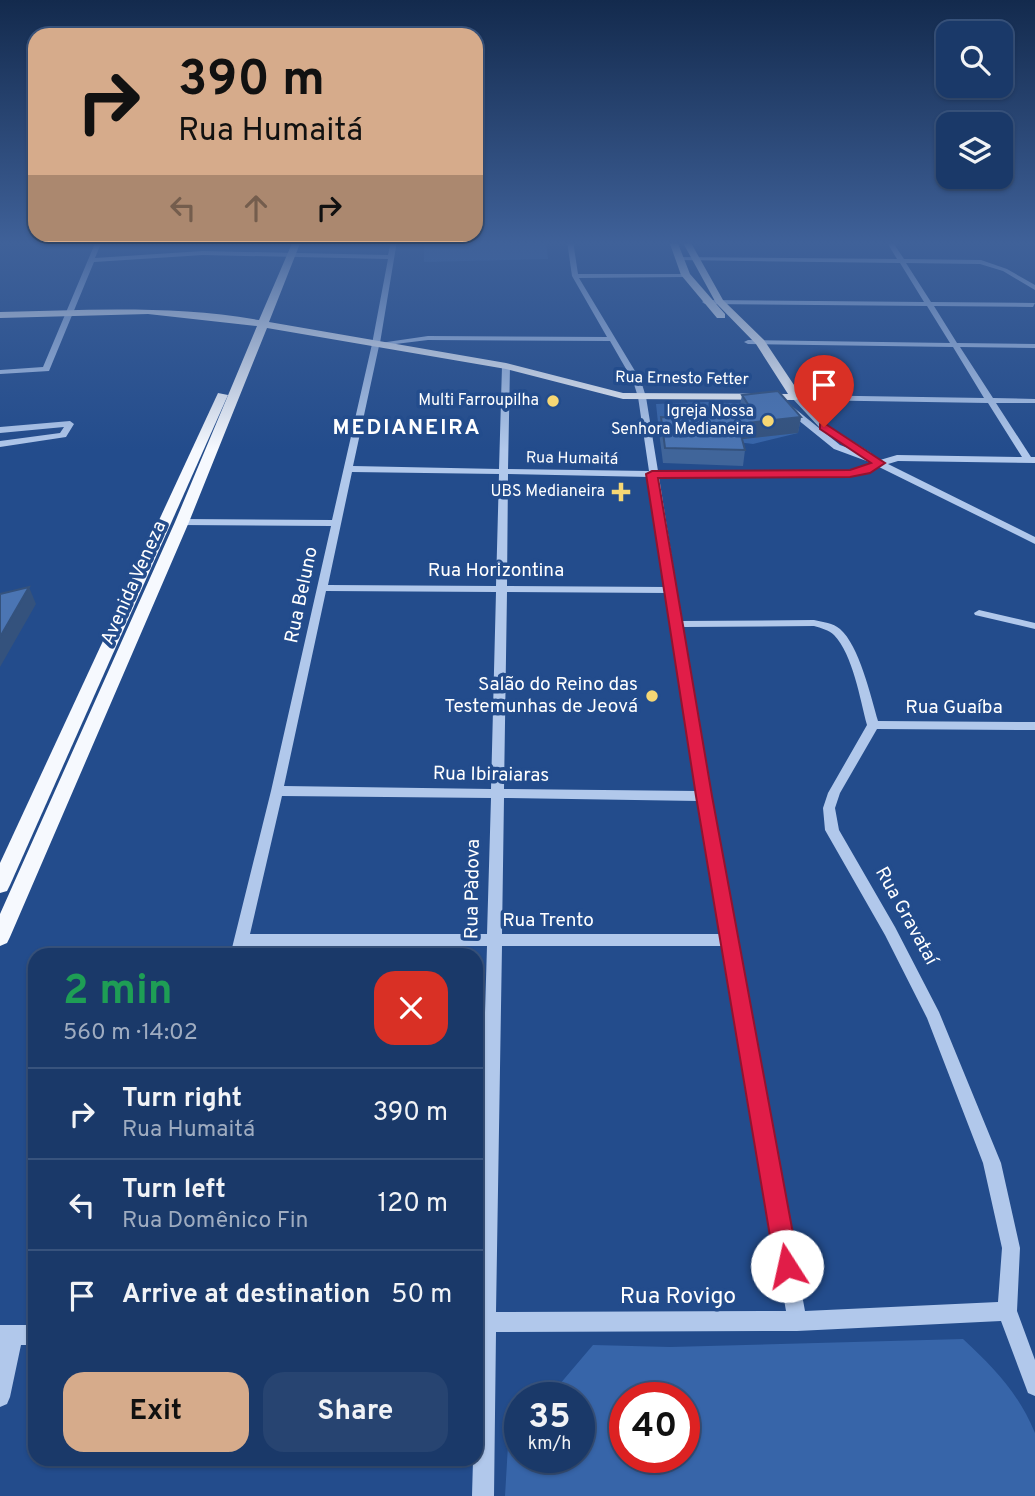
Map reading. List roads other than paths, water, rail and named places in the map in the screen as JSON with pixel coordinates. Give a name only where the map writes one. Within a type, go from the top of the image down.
[{"type":"main road","name":"Avenida Veneza","points":[[0,937],[182,522],[265,311]]},
{"type":"main road","points":[[714,311],[748,342],[781,397]]},
{"type":"main road","points":[[728,311],[760,342],[796,397]]},
{"type":"main road","name":"Rua Ernesto Fetter","points":[[0,315],[184,313],[261,321],[506,366],[602,393],[642,397],[796,397]]},
{"type":"main road","name":"Avenida Veneza","points":[[0,885],[261,321]]},
{"type":"main road","points":[[144,569],[161,569]]},
{"type":"main road","points":[[120,621],[138,621]]},
{"type":"main road","points":[[73,724],[93,724]]},
{"type":"main road","points":[[13,855],[37,853]]},
{"type":"street","name":"Rua Beluno","points":[[238,948],[277,791],[347,469],[379,344],[383,311]]},
{"type":"street","points":[[596,311],[642,397],[704,796],[797,1321]]},
{"type":"street","points":[[933,311],[990,401],[1032,460]]},
{"type":"street","points":[[0,372],[46,369],[69,313]]},
{"type":"street","points":[[379,344],[447,338],[613,339]]},
{"type":"street","points":[[748,342],[1035,346]]},
{"type":"street","name":"Rua Pàdova","points":[[483,1268],[495,941],[506,366]]},
{"type":"street","points":[[781,397],[794,415],[837,447],[879,463],[1035,541]]},
{"type":"street","points":[[796,397],[824,427],[879,463]]},
{"type":"street","name":"Rua Ernesto Fetter","points":[[796,397],[1035,401]]},
{"type":"street","points":[[0,430],[70,424],[63,435],[0,444]]},
{"type":"street","name":"Rua Humaitá","points":[[347,469],[652,474],[850,473],[905,458],[1032,460]]},
{"type":"street","points":[[182,522],[336,523]]},
{"type":"street","name":"Rua Horizontina","points":[[322,588],[670,590]]},
{"type":"street","points":[[979,613],[1035,626]]},
{"type":"street","points":[[677,624],[814,622],[825,625],[838,633],[856,672],[873,725]]},
{"type":"street","name":"Rua Guaíba","points":[[873,725],[1035,726]]},
{"type":"street","name":"Rua Gravataí","points":[[873,725],[834,793],[829,808],[832,830],[890,931],[934,1017],[992,1163],[1011,1248],[1007,1311],[1035,1386]]},
{"type":"street","name":"Rua Ibiraiaras","points":[[277,791],[704,796]]},
{"type":"street","name":"Rua Trento","points":[[240,940],[730,940]]},
{"type":"street","name":"Rua Rovigo","points":[[483,1322],[797,1321],[1007,1311]]},
{"type":"street","points":[[0,1397],[7,1335],[28,1335]]},
{"type":"street","name":"Rua Pàdova","points":[[482,1466],[482,1496]]},
{"type":"place","name":"Multi Farroupilha","points":[[553,401]]},
{"type":"place","name":"Igreja Nossa Senhora Medianeira","points":[[768,421]]},
{"type":"place","name":"UBS Medianeira","points":[[621,492]]},
{"type":"place","name":"Salão do Reino das Testemunhas de Jeová","points":[[652,696]]},
{"type":"district","name":"MEDIANEIRA","points":[[407,428]]}]
